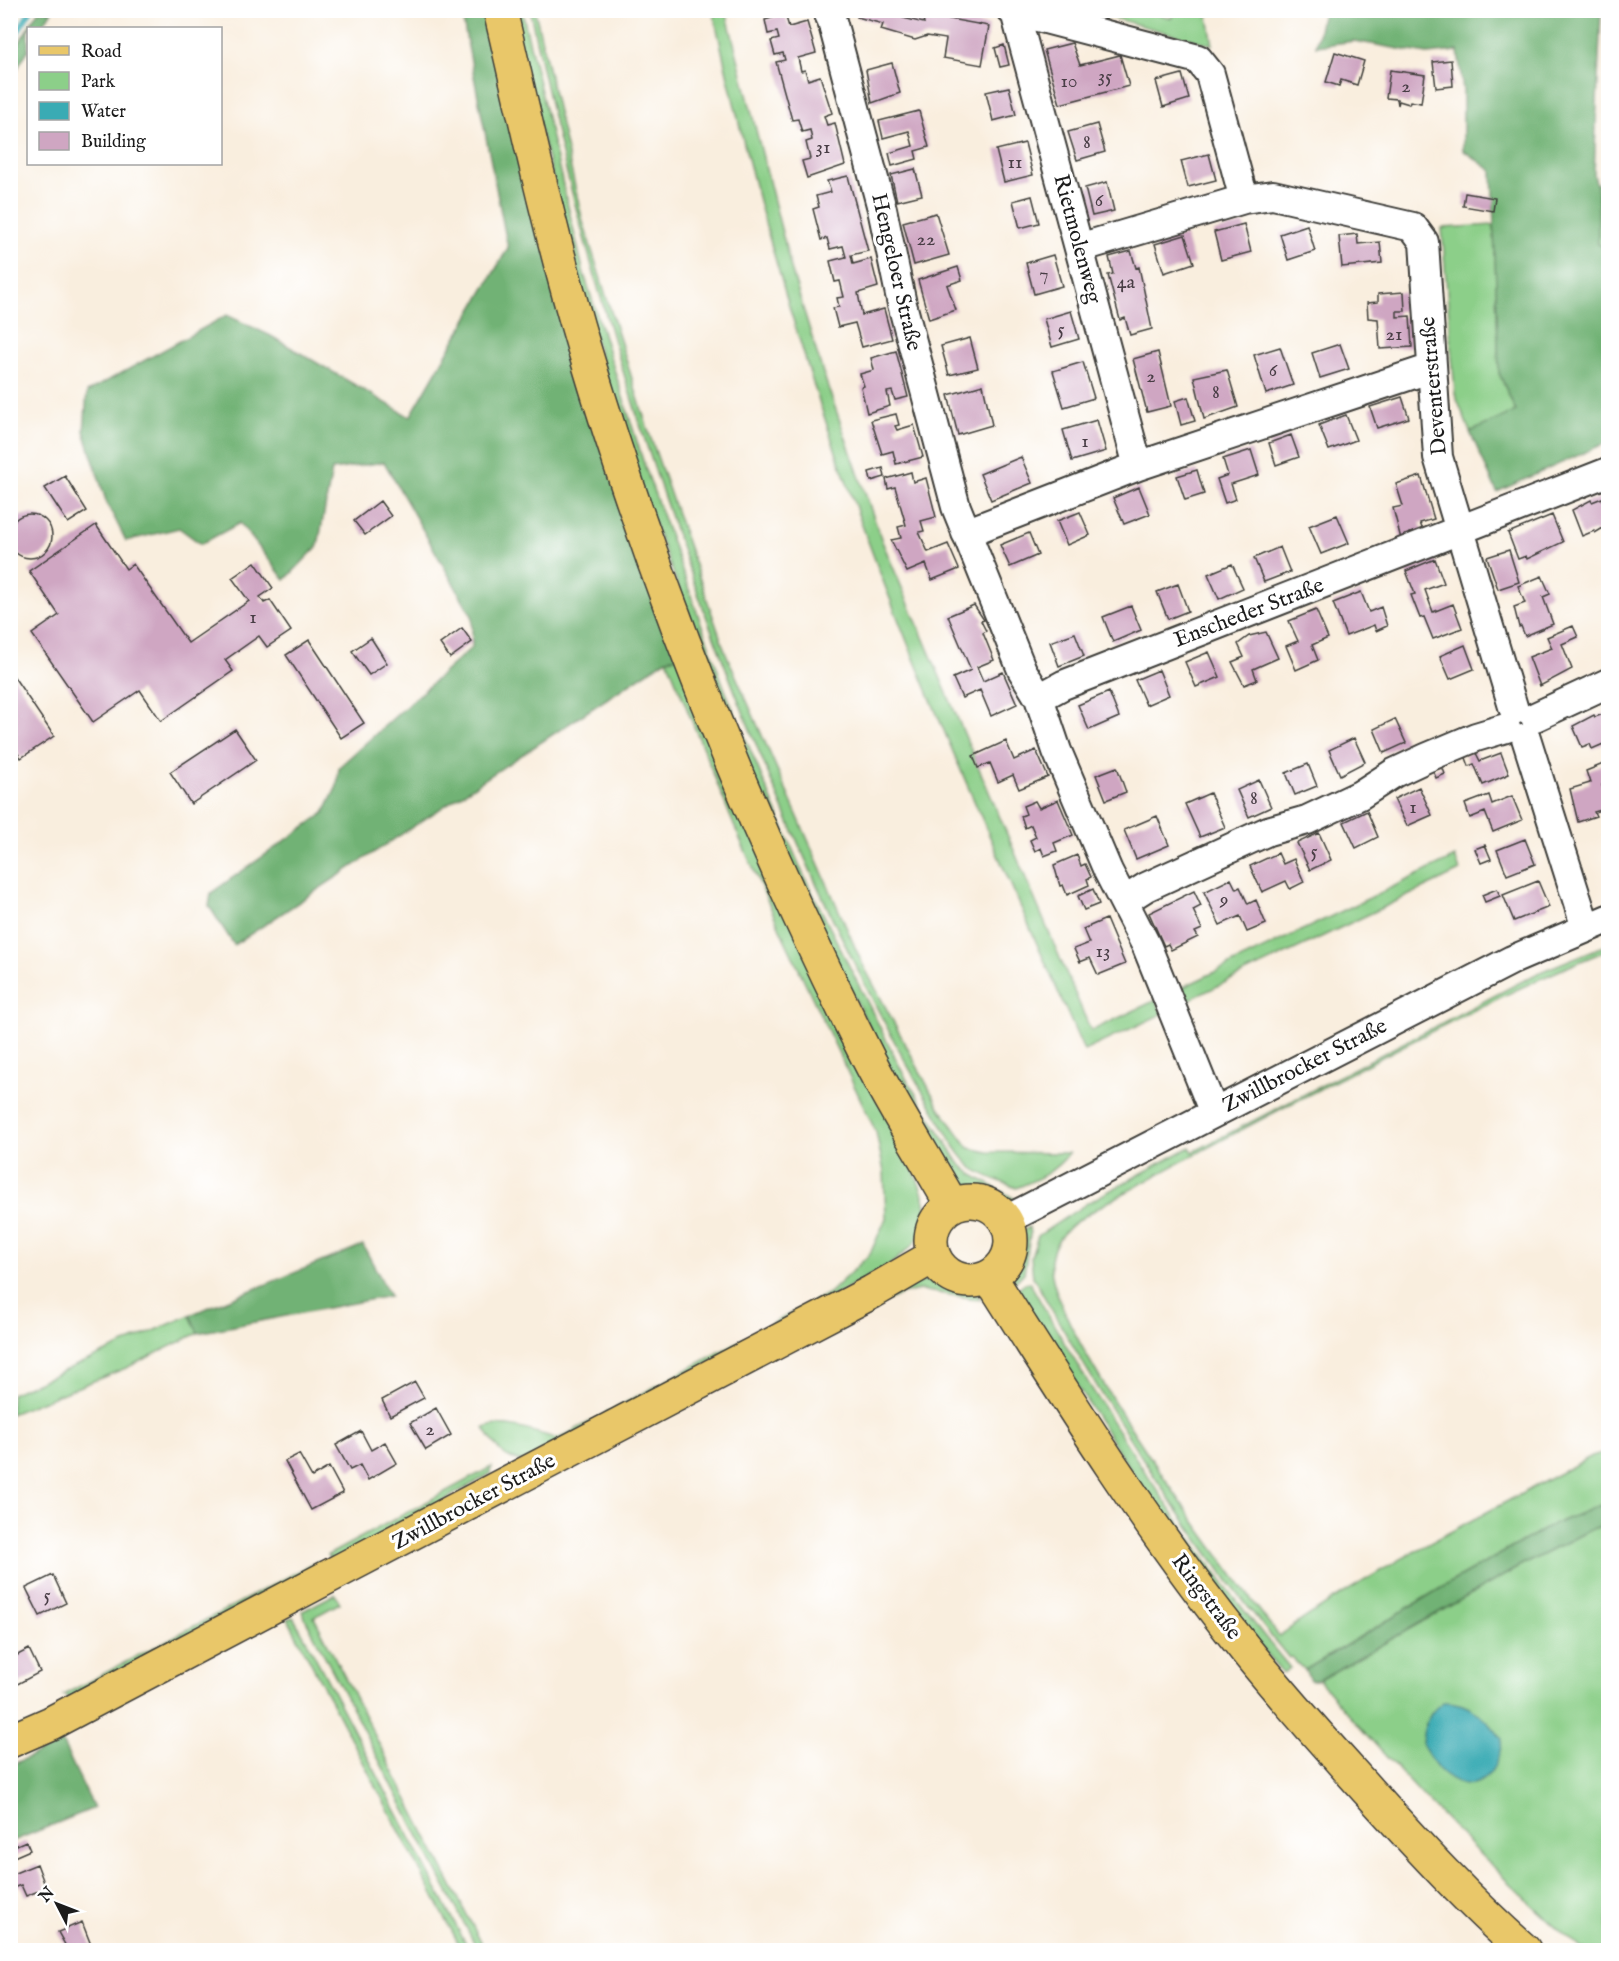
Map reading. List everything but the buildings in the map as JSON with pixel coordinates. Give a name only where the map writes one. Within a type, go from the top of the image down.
[{"type":"main road","points":[[500,10],[538,174],[584,348],[653,562],[711,715],[773,863],[870,1062],[952,1205]]},
{"type":"main road","points":[[964,1201],[982,1203],[998,1211],[1006,1220],[1011,1233],[1008,1258],[990,1277],[968,1281],[957,1279],[947,1273],[933,1256],[932,1232],[936,1221],[952,1205],[964,1201]]},
{"type":"main road","name":"Zwillbrocker Straße","points":[[10,1742],[434,1523],[872,1292],[933,1256]]},
{"type":"main road","name":"Ringstraße","points":[[990,1277],[1072,1409],[1239,1642],[1296,1711],[1408,1836],[1524,1950]]},
{"type":"street","name":"Hengeloer Straße","points":[[827,10],[832,21],[882,208],[902,304],[966,533],[1022,670],[1039,698]]},
{"type":"street","points":[[1013,11],[1198,59],[1210,74],[1244,199]]},
{"type":"street","name":"Rietmolenweg","points":[[1013,11],[1138,466]]},
{"type":"street","name":"Deventerstraße","points":[[1079,248],[1244,199],[1273,195],[1413,227],[1424,242],[1438,457],[1520,723],[1597,924]]},
{"type":"street","points":[[966,533],[1138,466],[1432,368]]},
{"type":"street","name":"Enscheder Straße","points":[[1039,698],[1063,685],[1460,531],[1530,500],[1608,472]]},
{"type":"street","points":[[1124,901],[1146,888],[1268,831],[1307,819],[1360,795],[1394,773],[1426,758],[1520,723],[1608,683]]},
{"type":"street","points":[[1039,698],[1057,751],[1108,871],[1156,968],[1214,1113]]},
{"type":"street","name":"Zwillbrocker Straße","points":[[1006,1220],[1528,952],[1597,924]]},
{"type":"green space","points":[[38,11],[52,11],[42,27],[28,27]]},
{"type":"green space","points":[[461,11],[487,11],[678,657],[667,659],[234,945],[209,906],[211,893],[324,813],[337,786],[339,767],[472,647],[472,616],[384,462],[332,470],[318,546],[285,580],[240,523],[201,544],[179,528],[126,541],[106,501],[84,431],[87,392],[227,315],[271,336],[410,417],[508,248]]},
{"type":"green space","points":[[509,11],[522,11],[584,274],[645,467],[725,690],[803,874],[905,1077],[959,1163],[973,1175],[1015,1199],[995,1200],[966,1191],[953,1179],[932,1150],[781,854],[621,437]]},
{"type":"green space","points":[[530,11],[535,11],[583,222],[649,433],[725,651],[862,963],[939,1107],[969,1148],[988,1152],[1069,1153],[1052,1170],[1031,1182],[1016,1188],[984,1174],[968,1164],[953,1144],[901,1053],[850,955],[769,776],[697,591],[612,337],[559,142]]},
{"type":"green space","points":[[713,11],[726,11],[792,272],[823,373],[882,541],[1091,1031],[1156,1000],[1162,1014],[1084,1051],[919,672],[845,479],[801,347],[762,213]]},
{"type":"green space","points":[[1087,11],[1145,11],[1172,18],[1173,11],[1207,11],[1213,45]]},
{"type":"green space","points":[[1323,11],[1601,11],[1594,174],[1598,193],[1598,244],[1608,249],[1608,442],[1497,492],[1470,432],[1516,411],[1499,373],[1492,171],[1463,150],[1463,91],[1458,51],[1427,54],[1354,41],[1316,46]]},
{"type":"green space","points":[[27,29],[27,52],[11,80],[11,56]]},
{"type":"green space","points":[[1608,183],[1608,249],[1598,245],[1596,184]]},
{"type":"green space","points":[[1494,225],[1499,373],[1516,412],[1470,432],[1455,394],[1442,228]]},
{"type":"green space","points":[[678,657],[910,1162],[924,1196],[926,1221],[914,1243],[885,1268],[526,1462],[518,1461],[500,1451],[484,1428],[510,1426],[558,1439],[829,1293],[870,1254],[886,1218],[884,1172],[876,1132],[735,828],[667,659]]},
{"type":"green space","points":[[1455,857],[1460,871],[1178,1005],[1173,992]]},
{"type":"green space","points":[[1608,944],[1608,950],[1524,986],[1442,1026],[1156,1175],[1073,1224],[1056,1244],[1051,1260],[1057,1292],[1077,1337],[1145,1450],[1223,1562],[1279,1636],[1354,1587],[1432,1542],[1592,1456],[1608,1451],[1608,1502],[1552,1525],[1451,1582],[1305,1670],[1292,1657],[1289,1658],[1252,1613],[1184,1521],[1121,1426],[1033,1277],[1031,1257],[1038,1236],[1089,1202],[1190,1147],[1193,1152],[1540,972]]},
{"type":"green space","points":[[1029,1227],[1030,1235],[1024,1273],[1014,1283],[1010,1268],[1012,1252],[1018,1238]]},
{"type":"green space","points":[[363,1245],[390,1296],[198,1333],[190,1315]]},
{"type":"green space","points":[[933,1279],[974,1292],[982,1300],[919,1290],[902,1294],[859,1313],[911,1285]]},
{"type":"green space","points":[[1025,1283],[1030,1283],[1089,1384],[1151,1482],[1218,1576],[1290,1668],[1283,1673],[1199,1577],[1016,1290]]},
{"type":"green space","points":[[190,1315],[198,1333],[126,1368],[11,1414],[11,1394]]},
{"type":"green space","points":[[491,1467],[490,1474],[333,1563],[328,1555]]},
{"type":"green space","points":[[1608,1502],[1608,1524],[1592,1529],[1517,1568],[1319,1680],[1310,1680],[1305,1670],[1451,1582],[1552,1525]]},
{"type":"green space","points":[[1608,1524],[1608,1950],[1582,1950],[1446,1820],[1319,1680],[1517,1568],[1592,1529]]},
{"type":"green space","points":[[318,1561],[322,1569],[72,1700],[63,1695]]},
{"type":"green space","points":[[335,1594],[340,1603],[314,1617],[485,1950],[478,1950],[305,1618],[303,1611]]},
{"type":"green space","points":[[293,1617],[469,1950],[462,1950],[292,1627],[288,1619]]},
{"type":"green space","points":[[62,1742],[94,1808],[11,1842],[11,1765]]},
{"type":"water","points":[[1443,1702],[1453,1702],[1470,1708],[1502,1739],[1500,1751],[1491,1771],[1484,1779],[1476,1783],[1467,1784],[1456,1781],[1444,1774],[1422,1744],[1427,1720]]},
{"type":"waterway","points":[[10,44],[31,10]]}]
